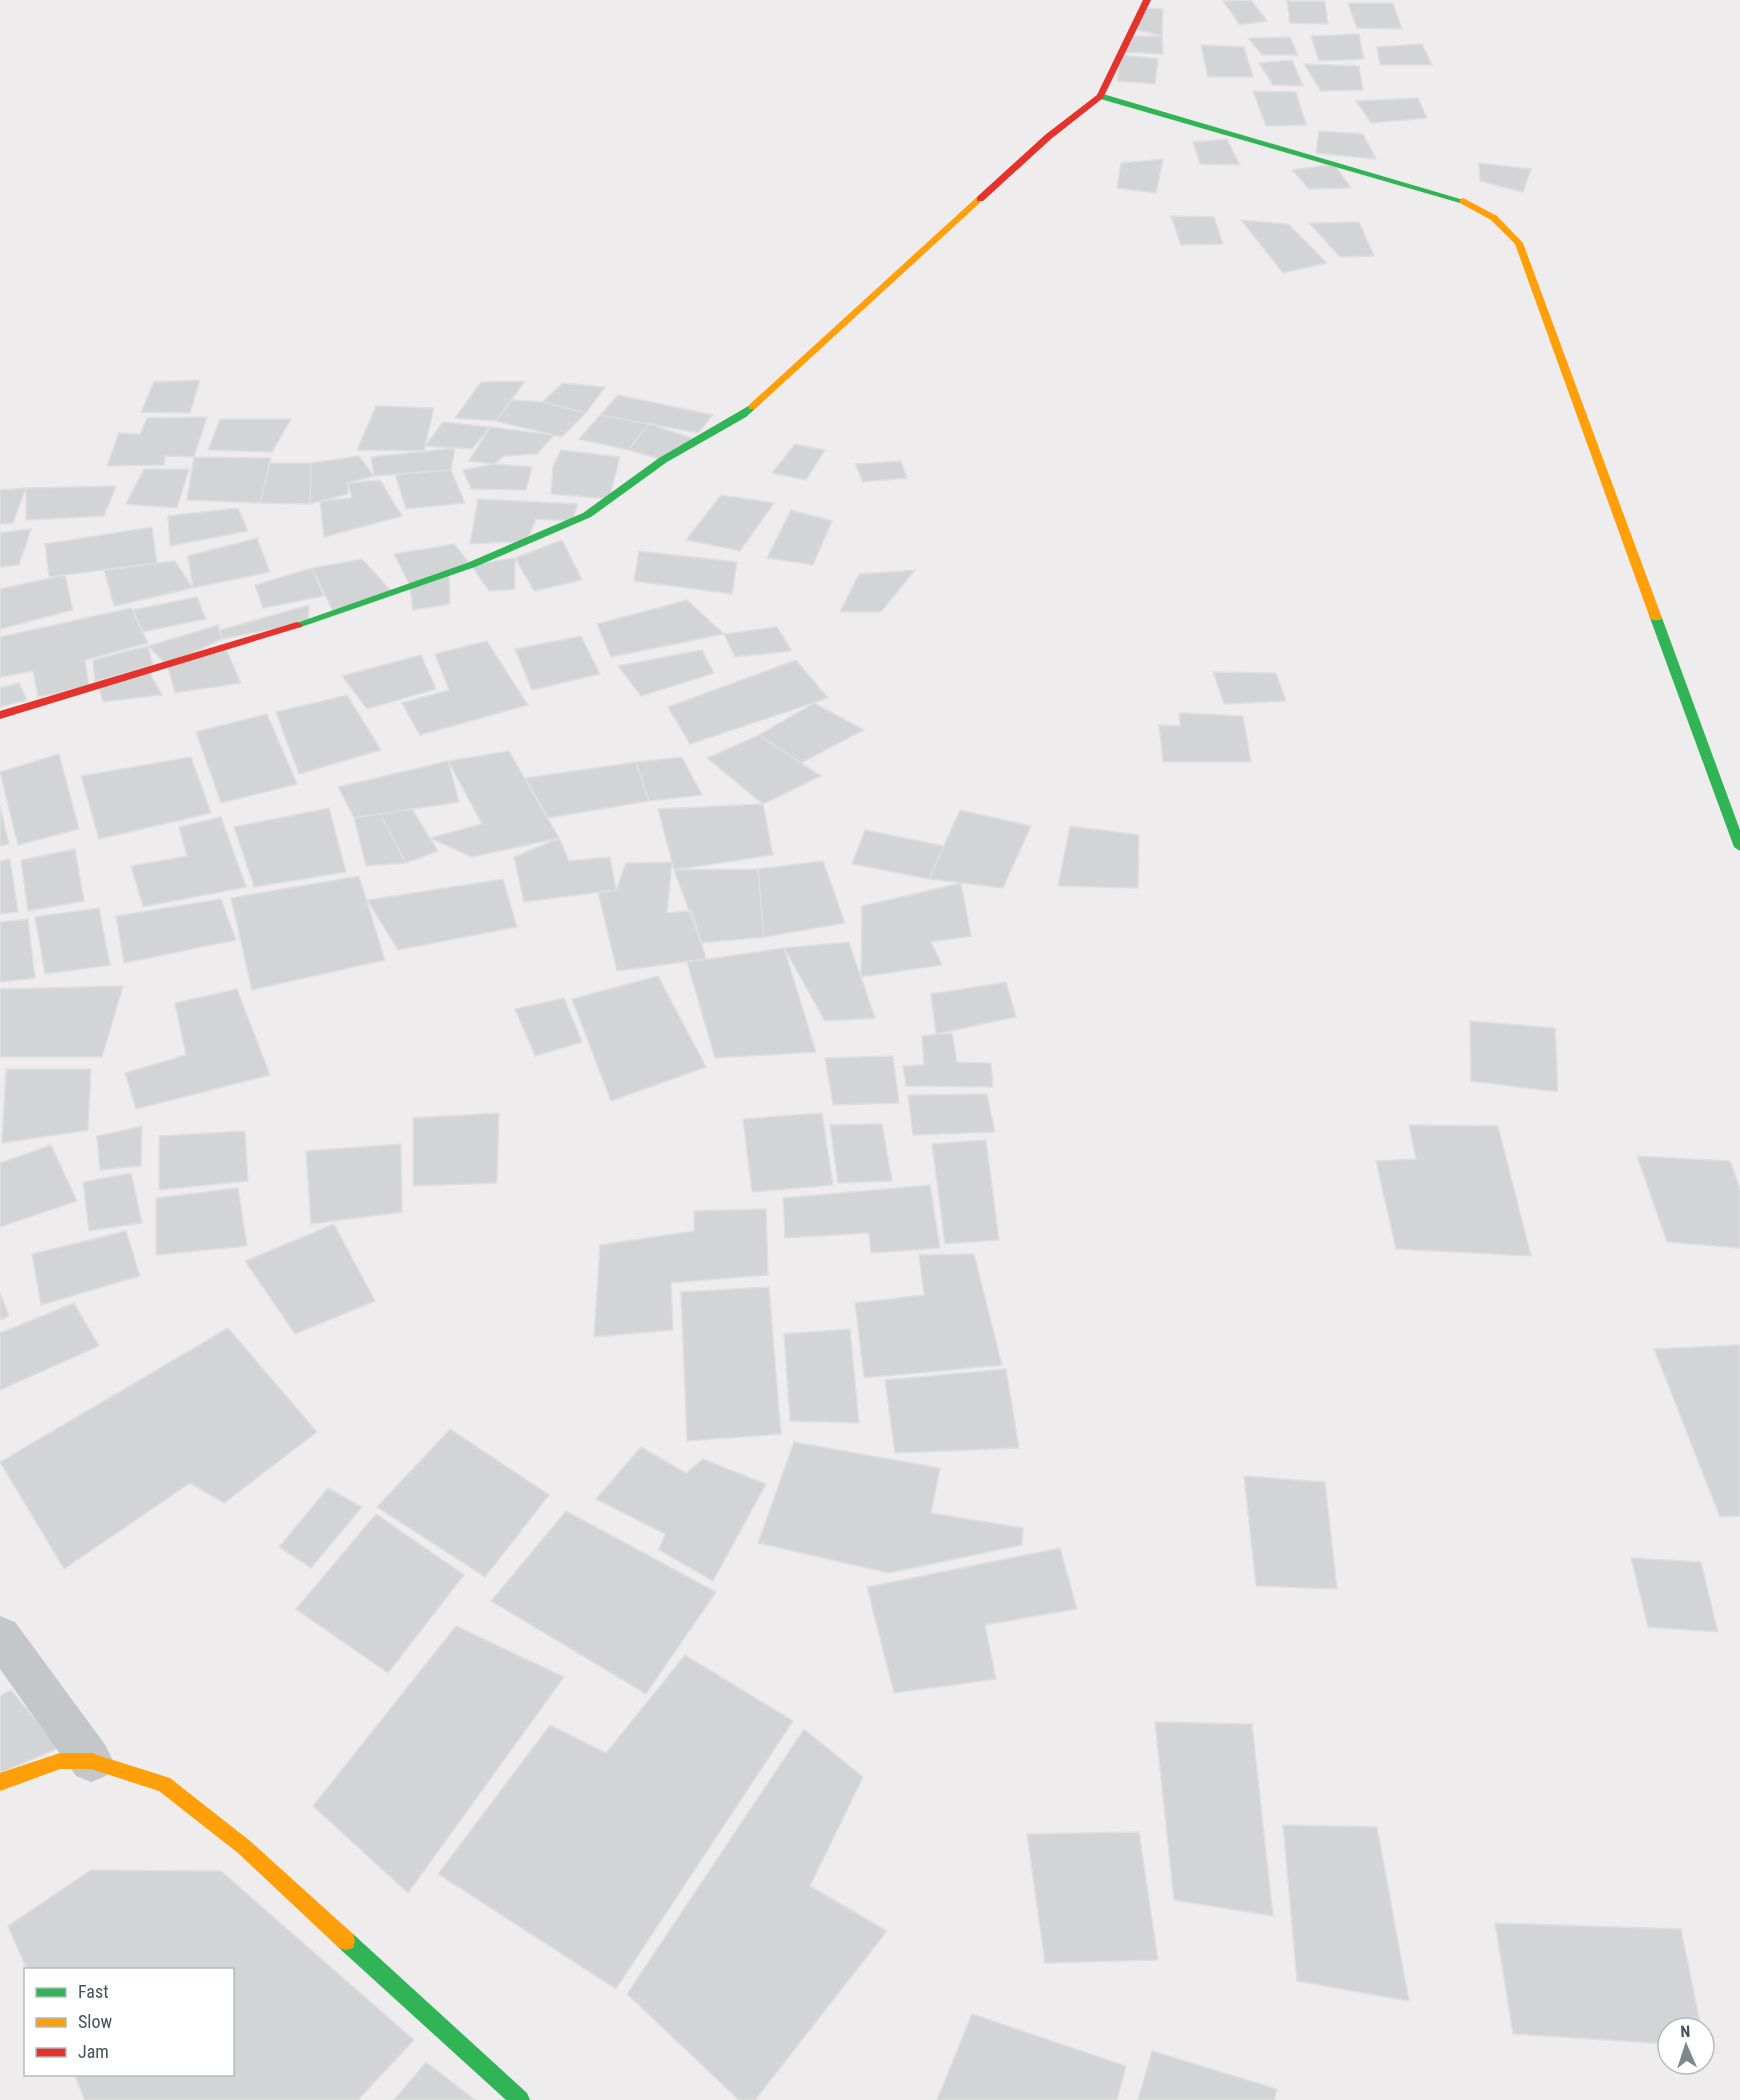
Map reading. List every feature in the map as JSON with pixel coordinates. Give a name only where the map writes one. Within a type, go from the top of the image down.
[{"type":"street","points":[[0,715],[308,622],[471,565],[587,515],[663,460],[743,414],[1048,137],[1100,96],[1147,0]]},
{"type":"street","points":[[1100,96],[1463,201],[1489,212],[1507,227],[1519,243],[1740,847]]},
{"type":"street","points":[[0,1635],[91,1761]]},
{"type":"street","points":[[0,1782],[60,1761],[91,1761],[164,1784],[206,1815],[520,2100]]},
{"type":"building","points":[[1251,0],[1267,21],[1240,25],[1223,1]]},
{"type":"building","points":[[1287,1],[1325,1],[1328,24],[1290,23]]},
{"type":"building","points":[[1348,3],[1393,3],[1402,29],[1357,28]]},
{"type":"building","points":[[1144,8],[1163,9],[1162,36],[1133,29]]},
{"type":"building","points":[[1359,34],[1364,59],[1319,61],[1311,36]]},
{"type":"building","points":[[1130,36],[1162,36],[1163,54],[1122,52]]},
{"type":"building","points":[[1290,37],[1298,55],[1262,55],[1248,38]]},
{"type":"building","points":[[1422,44],[1432,65],[1380,65],[1377,47]]},
{"type":"building","points":[[1201,45],[1244,47],[1253,77],[1208,77]]},
{"type":"building","points":[[1121,55],[1158,59],[1155,84],[1117,81]]},
{"type":"building","points":[[1292,60],[1303,86],[1273,85],[1259,63]]},
{"type":"building","points":[[1304,64],[1359,66],[1363,90],[1321,91]]},
{"type":"building","points":[[1253,91],[1296,92],[1306,125],[1266,126]]},
{"type":"building","points":[[1418,98],[1427,118],[1371,123],[1356,101]]},
{"type":"building","points":[[1319,131],[1363,134],[1376,159],[1316,153]]},
{"type":"building","points":[[1227,139],[1240,165],[1200,164],[1193,142]]},
{"type":"building","points":[[1163,159],[1156,193],[1117,188],[1121,163]]},
{"type":"building","points":[[1479,163],[1531,169],[1523,192],[1480,181]]},
{"type":"building","points":[[1334,164],[1351,188],[1309,189],[1292,170]]},
{"type":"building","points":[[1171,216],[1214,217],[1223,244],[1181,245]]},
{"type":"building","points":[[1241,220],[1288,224],[1327,263],[1283,273]]},
{"type":"building","points":[[1359,222],[1374,256],[1340,257],[1309,223]]},
{"type":"building","points":[[200,380],[190,413],[141,412],[154,382]]},
{"type":"building","points":[[525,381],[496,421],[455,418],[481,382]]},
{"type":"building","points":[[563,383],[605,387],[586,413],[542,402]]},
{"type":"building","points":[[618,395],[713,415],[698,433],[600,415]]},
{"type":"building","points":[[511,400],[542,402],[586,413],[562,437],[496,421]]},
{"type":"building","points":[[376,406],[434,408],[424,451],[357,450]]},
{"type":"building","points":[[600,415],[649,424],[628,450],[579,439]]},
{"type":"building","points":[[207,417],[194,457],[165,456],[164,465],[107,466],[119,433],[140,434],[147,418]]},
{"type":"building","points":[[220,419],[291,419],[272,452],[208,450]]},
{"type":"building","points":[[443,422],[490,427],[472,449],[425,446]]},
{"type":"building","points":[[649,424],[698,440],[663,460],[628,450]]},
{"type":"building","points":[[490,427],[554,435],[537,454],[504,456],[494,464],[469,461]]},
{"type":"building","points":[[795,444],[825,450],[806,480],[772,473]]},
{"type":"building","points":[[455,448],[451,470],[374,476],[371,457]]},
{"type":"building","points":[[561,450],[620,457],[609,499],[551,494],[553,466]]},
{"type":"building","points":[[359,456],[374,476],[348,483],[348,494],[310,504],[311,463]]},
{"type":"building","points":[[194,457],[271,458],[260,503],[187,500]]},
{"type":"building","points":[[901,461],[907,478],[863,482],[855,464]]},
{"type":"building","points":[[270,463],[311,463],[310,504],[260,503]]},
{"type":"building","points":[[494,464],[532,467],[526,490],[471,489],[463,470]]},
{"type":"building","points":[[144,469],[189,469],[177,508],[126,504]]},
{"type":"building","points":[[451,470],[465,503],[406,509],[395,474]]},
{"type":"building","points":[[380,480],[402,516],[324,537],[320,501],[352,498],[348,483]]},
{"type":"building","points":[[116,486],[104,516],[26,520],[26,488]]},
{"type":"building","points":[[26,488],[13,523],[0,524],[0,490]]},
{"type":"building","points":[[721,495],[774,503],[740,551],[686,540]]},
{"type":"building","points":[[478,499],[578,504],[572,521],[536,519],[527,541],[470,544]]},
{"type":"building","points":[[238,508],[248,531],[170,546],[168,516]]},
{"type":"building","points":[[791,510],[832,521],[813,565],[767,558]]},
{"type":"building","points":[[152,527],[157,563],[49,577],[45,544]]},
{"type":"building","points":[[31,529],[19,565],[0,567],[0,533]]},
{"type":"building","points":[[257,538],[270,572],[193,588],[188,556]]},
{"type":"building","points":[[562,540],[582,580],[534,591],[515,558]]},
{"type":"building","points":[[454,544],[471,565],[410,586],[394,554]]},
{"type":"building","points":[[639,551],[737,562],[732,594],[634,581]]},
{"type":"building","points":[[515,558],[515,589],[489,591],[471,565]]},
{"type":"building","points":[[362,559],[393,593],[334,613],[312,568]]},
{"type":"building","points":[[175,561],[193,588],[114,606],[104,570]]},
{"type":"building","points":[[312,568],[324,596],[263,608],[255,585]]},
{"type":"building","points":[[915,570],[881,612],[840,612],[859,574]]},
{"type":"building","points":[[449,573],[450,604],[413,610],[410,586]]},
{"type":"building","points":[[65,575],[73,610],[0,629],[0,589]]},
{"type":"building","points":[[197,597],[206,619],[143,632],[133,610]]},
{"type":"building","points":[[687,600],[724,634],[611,657],[597,624]]},
{"type":"building","points":[[309,605],[308,622],[222,639],[220,630]]},
{"type":"building","points":[[131,608],[148,643],[85,660],[89,686],[38,697],[33,671],[0,677],[0,637]]},
{"type":"building","points":[[218,625],[222,639],[167,665],[148,646]]},
{"type":"building","points":[[777,627],[792,651],[735,657],[724,634]]},
{"type":"building","points":[[581,636],[600,674],[532,690],[515,649]]},
{"type":"building","points":[[487,641],[528,705],[420,735],[402,703],[449,690],[435,654]]},
{"type":"building","points":[[148,646],[153,665],[95,682],[93,660]]},
{"type":"building","points":[[225,647],[241,683],[175,693],[167,665]]},
{"type":"building","points":[[702,650],[714,673],[641,696],[618,666]]},
{"type":"building","points":[[421,655],[436,689],[367,709],[342,676]]},
{"type":"building","points":[[796,660],[828,698],[690,744],[668,707]]},
{"type":"building","points":[[148,670],[162,695],[103,702],[98,685]]},
{"type":"building","points":[[1213,672],[1276,673],[1286,701],[1224,704]]},
{"type":"building","points":[[19,683],[27,700],[0,707],[0,688]]},
{"type":"building","points":[[347,695],[381,750],[299,774],[276,712]]},
{"type":"building","points":[[814,703],[864,730],[801,763],[759,735]]},
{"type":"building","points":[[1179,713],[1243,716],[1251,762],[1163,762],[1159,725],[1180,726]]},
{"type":"building","points":[[267,714],[297,784],[221,803],[196,732]]},
{"type":"building","points":[[759,735],[821,776],[763,804],[707,758]]},
{"type":"building","points":[[509,751],[559,838],[472,857],[430,838],[482,824],[448,761]]},
{"type":"building","points":[[59,754],[79,829],[18,845],[0,772]]},
{"type":"building","points":[[191,757],[211,813],[99,839],[81,776]]},
{"type":"building","points":[[682,757],[702,795],[649,801],[636,762]]},
{"type":"building","points":[[448,761],[459,802],[354,818],[338,787]]},
{"type":"building","points":[[636,762],[649,801],[548,818],[525,778]]},
{"type":"building","points":[[763,804],[773,855],[674,870],[658,809]]},
{"type":"building","points":[[0,806],[9,844],[0,846]]},
{"type":"building","points":[[329,808],[346,872],[254,887],[234,827]]},
{"type":"building","points":[[412,809],[438,851],[406,863],[380,814]]},
{"type":"building","points":[[960,810],[1031,826],[1003,888],[929,879]]},
{"type":"building","points":[[380,814],[406,863],[366,866],[354,818]]},
{"type":"building","points":[[221,817],[246,887],[143,907],[131,866],[187,856],[179,827]]},
{"type":"building","points":[[1070,826],[1139,835],[1138,888],[1058,886]]},
{"type":"building","points":[[865,830],[944,846],[929,879],[852,864]]},
{"type":"building","points":[[559,838],[569,861],[610,857],[616,890],[524,902],[514,857]]},
{"type":"building","points":[[75,849],[84,901],[28,911],[21,860]]},
{"type":"building","points":[[10,859],[18,912],[0,914],[0,861]]},
{"type":"building","points":[[823,861],[845,923],[764,937],[758,869]]},
{"type":"building","points":[[672,862],[667,913],[692,910],[706,959],[617,971],[598,892],[616,890],[626,863]]},
{"type":"building","points":[[758,869],[764,937],[701,943],[674,870]]},
{"type":"building","points":[[359,876],[385,960],[252,990],[231,898]]},
{"type":"building","points":[[503,879],[517,927],[398,950],[367,900]]},
{"type":"building","points":[[961,883],[971,936],[931,942],[942,965],[861,977],[862,906]]},
{"type":"building","points":[[221,899],[236,940],[124,963],[116,916]]},
{"type":"building","points":[[99,908],[110,965],[45,974],[35,917]]},
{"type":"building","points":[[28,919],[35,978],[0,982],[0,922]]},
{"type":"building","points":[[849,942],[875,1018],[825,1021],[784,948]]},
{"type":"building","points":[[784,948],[816,1052],[715,1058],[687,962]]},
{"type":"building","points":[[658,976],[706,1067],[611,1101],[572,999]]},
{"type":"building","points":[[1006,982],[1016,1017],[936,1034],[931,994]]},
{"type":"building","points":[[123,986],[102,1057],[0,1057],[0,989]]},
{"type":"building","points":[[237,989],[270,1075],[136,1109],[125,1073],[186,1055],[175,1003]]},
{"type":"building","points":[[564,998],[582,1042],[535,1056],[515,1009]]},
{"type":"building","points":[[1470,1021],[1555,1028],[1558,1092],[1471,1081]]},
{"type":"building","points":[[952,1033],[957,1062],[991,1063],[993,1087],[906,1086],[903,1066],[924,1065],[922,1036]]},
{"type":"building","points":[[893,1056],[899,1103],[833,1105],[825,1058]]},
{"type":"building","points":[[6,1069],[91,1069],[88,1130],[2,1143]]},
{"type":"building","points":[[987,1094],[995,1132],[913,1135],[908,1095]]},
{"type":"building","points":[[499,1113],[497,1183],[413,1186],[413,1118]]},
{"type":"building","points":[[822,1113],[833,1185],[752,1192],[743,1119]]},
{"type":"building","points":[[882,1124],[892,1181],[838,1183],[830,1125]]},
{"type":"building","points":[[1409,1125],[1498,1126],[1531,1256],[1396,1249],[1376,1161],[1416,1159]]},
{"type":"building","points":[[142,1126],[141,1166],[100,1170],[97,1136]]},
{"type":"building","points":[[245,1131],[248,1181],[159,1190],[159,1136]]},
{"type":"building","points":[[986,1140],[999,1240],[945,1244],[932,1144]]},
{"type":"building","points":[[401,1144],[402,1212],[311,1224],[306,1151]]},
{"type":"building","points":[[51,1145],[77,1201],[0,1227],[0,1163]]},
{"type":"building","points":[[1637,1156],[1730,1161],[1740,1189],[1740,1248],[1667,1242]]},
{"type":"building","points":[[131,1173],[142,1223],[89,1231],[83,1182]]},
{"type":"building","points":[[930,1185],[940,1248],[871,1253],[869,1233],[785,1238],[783,1198]]},
{"type":"building","points":[[238,1188],[247,1246],[156,1255],[156,1198]]},
{"type":"building","points":[[766,1209],[768,1275],[671,1283],[673,1330],[594,1337],[600,1245],[694,1231],[694,1211]]},
{"type":"building","points":[[334,1224],[375,1301],[295,1334],[245,1261]]},
{"type":"building","points":[[126,1231],[140,1276],[41,1305],[32,1254]]},
{"type":"building","points":[[974,1254],[1002,1365],[864,1378],[855,1303],[924,1295],[919,1255]]},
{"type":"building","points":[[769,1287],[781,1434],[687,1441],[681,1292]]},
{"type":"building","points":[[0,1293],[9,1316],[0,1320]]},
{"type":"building","points":[[74,1303],[99,1346],[0,1390],[0,1333]]},
{"type":"building","points":[[228,1328],[317,1432],[224,1503],[190,1483],[64,1569],[0,1462]]},
{"type":"building","points":[[850,1329],[859,1423],[790,1421],[784,1334]]},
{"type":"building","points":[[1740,1345],[1740,1516],[1720,1517],[1654,1349]]},
{"type":"building","points":[[1006,1369],[1019,1448],[895,1453],[885,1380]]},
{"type":"building","points":[[450,1429],[549,1495],[485,1577],[377,1507]]},
{"type":"building","points":[[794,1442],[940,1468],[931,1513],[1023,1528],[1022,1545],[889,1573],[758,1543]]},
{"type":"building","points":[[641,1447],[686,1473],[703,1459],[766,1484],[713,1581],[659,1550],[665,1534],[596,1499]]},
{"type":"building","points":[[1244,1476],[1325,1482],[1337,1589],[1256,1586]]},
{"type":"building","points":[[328,1488],[362,1507],[311,1568],[279,1547]]},
{"type":"building","points":[[566,1511],[716,1592],[646,1694],[491,1601]]},
{"type":"building","points":[[376,1514],[464,1575],[388,1673],[296,1609]]},
{"type":"building","points":[[1060,1548],[1077,1609],[985,1625],[996,1679],[894,1693],[867,1587]]},
{"type":"building","points":[[1631,1558],[1701,1562],[1718,1632],[1648,1627]]},
{"type":"building","points":[[456,1626],[564,1677],[408,1893],[313,1806]]},
{"type":"building","points":[[685,1655],[793,1721],[616,1989],[438,1874],[550,1725],[606,1753]]},
{"type":"building","points":[[11,1690],[59,1748],[0,1773],[0,1696]]},
{"type":"building","points":[[1155,1722],[1252,1724],[1273,1916],[1174,1900]]},
{"type":"building","points":[[804,1729],[863,1777],[810,1886],[887,1931],[755,2100],[739,2100],[627,1994]]},
{"type":"building","points":[[1283,1825],[1377,1827],[1409,2001],[1297,1981]]},
{"type":"building","points":[[1139,1832],[1158,1960],[1045,1963],[1027,1834]]},
{"type":"building","points":[[91,1870],[221,1871],[414,2040],[358,2100],[85,2100],[75,2076],[234,2076],[234,1968],[26,1968],[8,1926]]},
{"type":"building","points":[[1495,1923],[1681,1929],[1699,2016],[1656,2016],[1656,2043],[1513,2034]]},
{"type":"building","points":[[972,2014],[1126,2066],[1117,2100],[937,2100]]},
{"type":"building","points":[[1152,2051],[1277,2089],[1274,2100],[1138,2100]]},
{"type":"building","points":[[426,2062],[475,2100],[394,2100]]},
{"type":"traffic: fast","points":[[1100,96],[1463,201]]},
{"type":"traffic: fast","points":[[297,625],[471,565],[587,515],[663,460],[743,415],[752,407]]},
{"type":"traffic: fast","points":[[1656,618],[1740,847]]},
{"type":"traffic: fast","points":[[346,1941],[520,2100]]},
{"type":"traffic: slow","points":[[752,407],[980,199]]},
{"type":"traffic: slow","points":[[1463,201],[1494,218],[1519,243],[1656,618]]},
{"type":"traffic: slow","points":[[0,1782],[60,1761],[91,1761],[164,1784],[244,1847],[346,1941]]},
{"type":"traffic: jam","points":[[980,199],[1048,137],[1100,96],[1147,0]]},
{"type":"traffic: jam","points":[[0,715],[297,625]]}]
